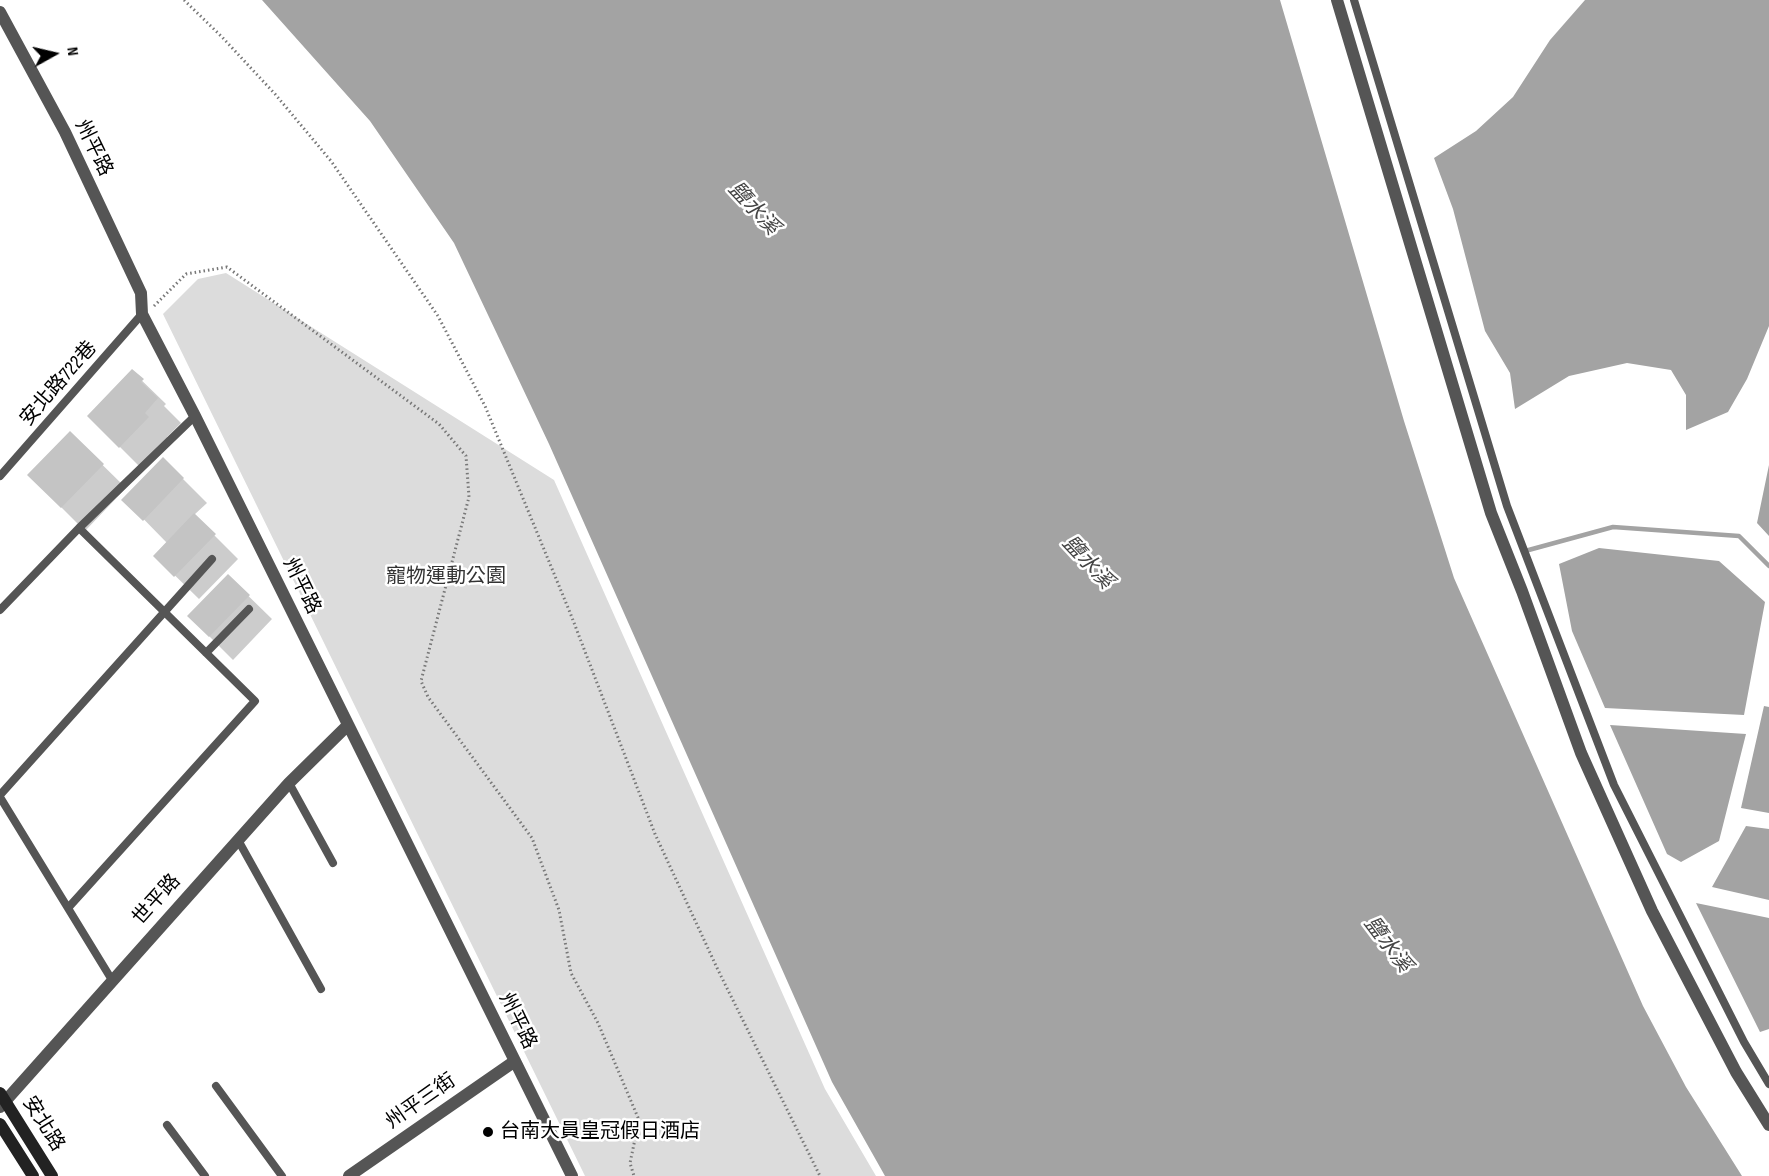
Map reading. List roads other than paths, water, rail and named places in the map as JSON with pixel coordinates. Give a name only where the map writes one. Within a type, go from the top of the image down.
[{"type":"street","points":[[1337,0],[1491,513],[1581,753],[1652,911],[1736,1072],[1769,1125]]},
{"type":"street","name":"州平路","points":[[0,12],[70,143],[141,293],[142,314],[195,416],[572,1176]]},
{"type":"street","name":"世平路","points":[[2,1100],[289,783],[348,725]]},
{"type":"street","name":"州平三街","points":[[349,1176],[515,1061]]},
{"type":"street","name":"安北路","points":[[2,1100],[52,1176]]},
{"type":"street","name":"安北路","points":[[0,1124],[33,1176]]},
{"type":"lane","points":[[1354,0],[1507,506],[1614,785],[1744,1042],[1769,1084]]},
{"type":"lane","name":"安北路722巷","points":[[0,476],[142,314]]},
{"type":"lane","points":[[0,610],[195,416]]},
{"type":"lane","points":[[68,908],[255,701],[80,528]]},
{"type":"lane","points":[[112,980],[0,796],[212,560]]},
{"type":"lane","points":[[206,653],[249,609]]},
{"type":"lane","points":[[289,783],[333,863]]},
{"type":"lane","points":[[238,840],[321,989]]},
{"type":"lane","points":[[216,1086],[282,1176]]},
{"type":"lane","points":[[167,1125],[205,1176]]},
{"type":"water","name":"鹽水溪","points":[[262,0],[1280,0],[1404,421],[1454,578],[1643,1006],[1686,1087],[1742,1176],[885,1176],[832,1082],[549,444],[454,243],[370,121]]},
{"type":"water","points":[[1585,0],[1769,0],[1769,326],[1747,379],[1728,412],[1686,430],[1686,395],[1671,370],[1627,363],[1569,376],[1515,409],[1510,373],[1485,331],[1453,209],[1434,158],[1476,131],[1513,97],[1550,40]]},
{"type":"water","points":[[1769,465],[1769,536],[1757,523]]},
{"type":"water","points":[[1599,548],[1719,561],[1765,602],[1744,715],[1605,708],[1572,631],[1559,564]]},
{"type":"water","points":[[1764,706],[1769,707],[1769,813],[1741,808]]},
{"type":"water","points":[[1610,725],[1746,734],[1719,841],[1681,862],[1667,854]]},
{"type":"water","points":[[1746,826],[1769,829],[1769,900],[1712,887]]},
{"type":"water","points":[[1696,903],[1769,918],[1769,1029],[1760,1032]]},
{"type":"waterway","points":[[1525,551],[1613,527],[1739,536],[1769,566]]},
{"type":"place","name":"台南大員皇冠假日酒店","points":[[488,1132]]},
{"type":"park label","name":"寵物運動公園","points":[[446,577]]}]
